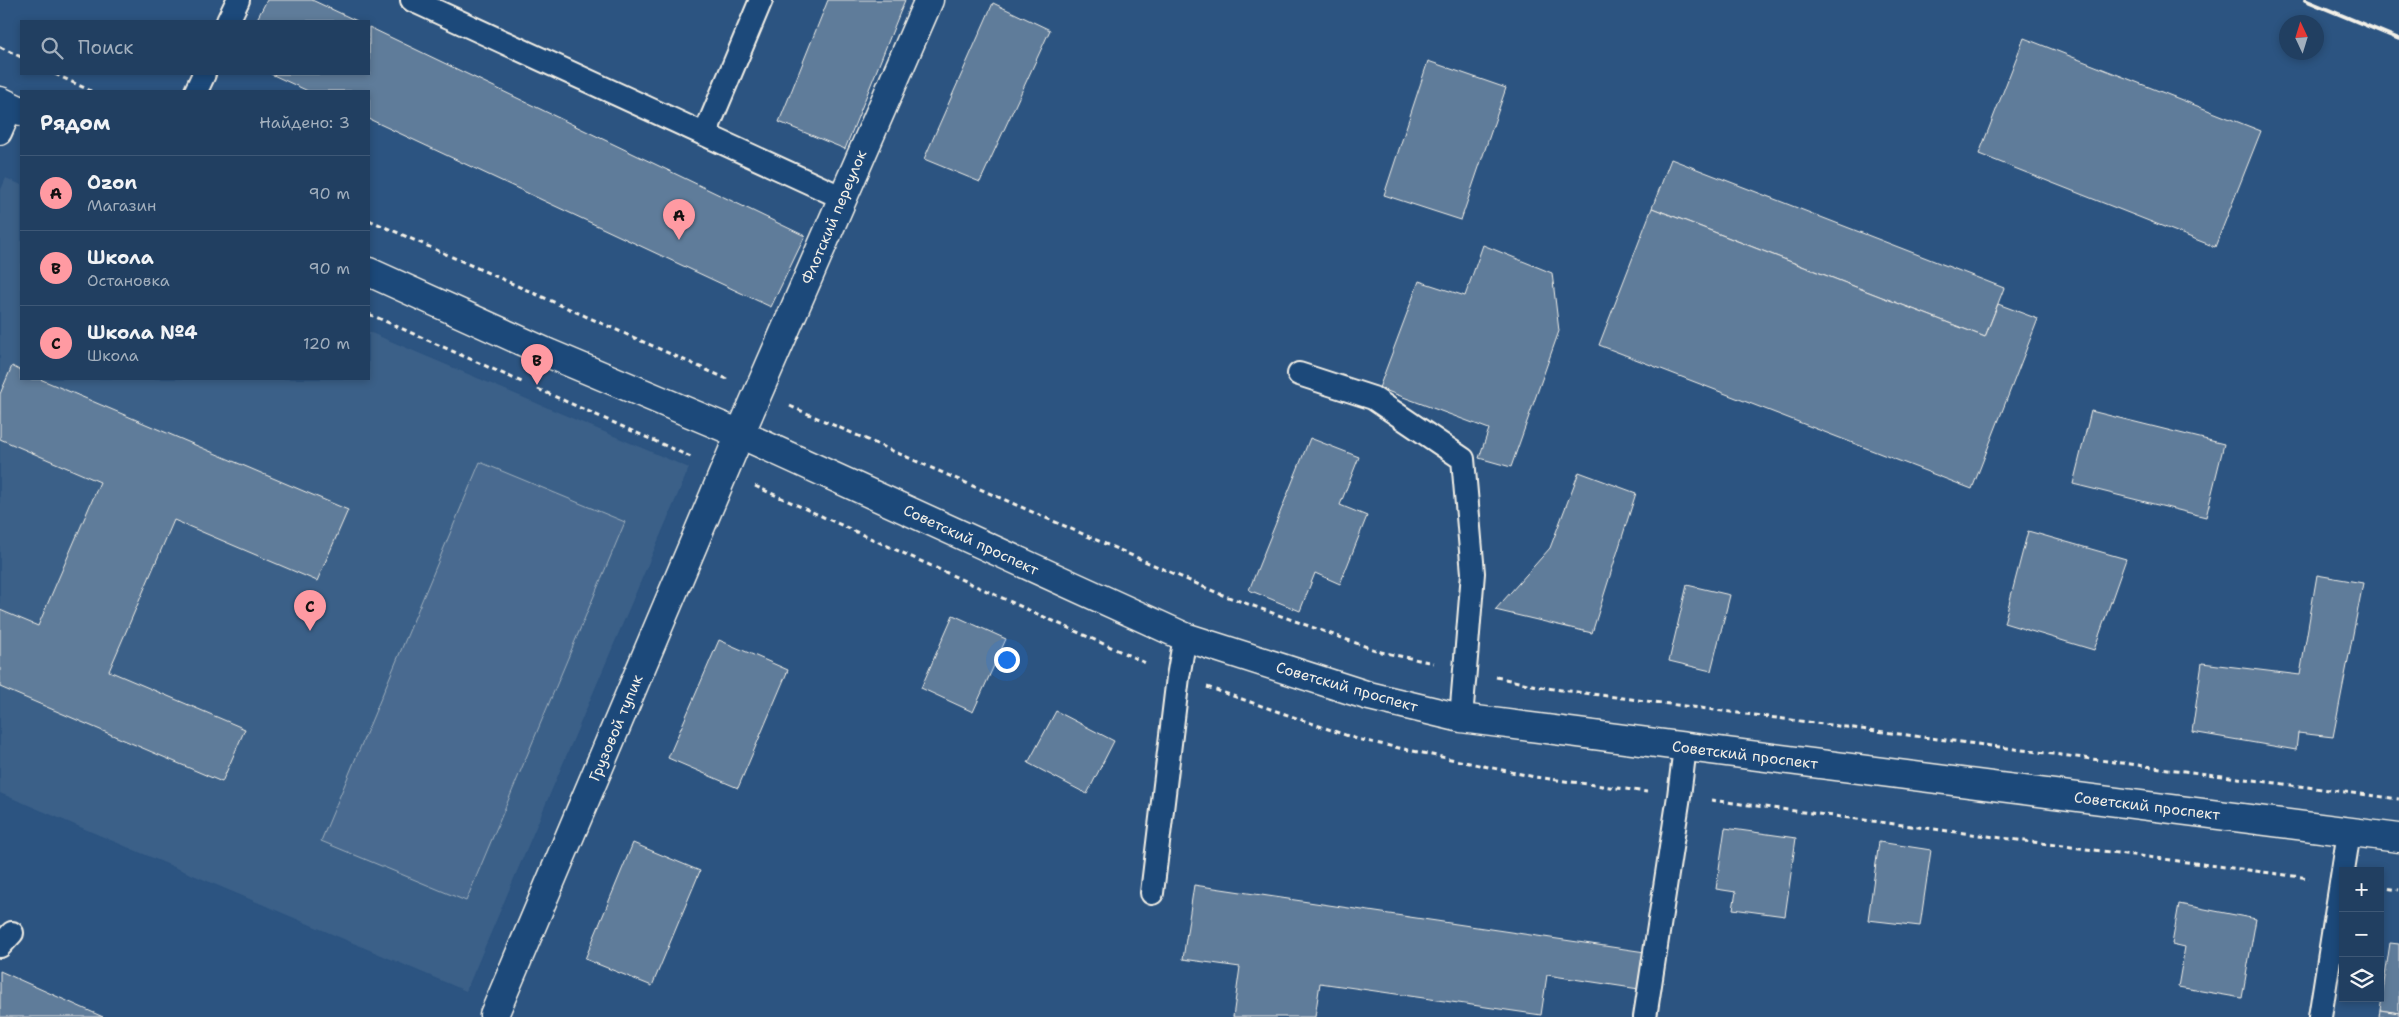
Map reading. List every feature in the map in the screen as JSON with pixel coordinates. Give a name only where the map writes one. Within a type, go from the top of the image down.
[{"type":"street","name":"Флотский переулок","points":[[740,434],[928,0]]},
{"type":"street","name":"Советский проспект","points":[[370,272],[550,354],[740,434],[1186,637],[1369,696],[1461,718],[2399,838]]},
{"type":"street","name":"Грузовой тупик","points":[[498,1016],[740,434]]},
{"type":"lane","points":[[228,20],[238,0]]},
{"type":"lane","points":[[412,0],[843,198]]},
{"type":"lane","points":[[705,134],[760,0]]},
{"type":"lane","points":[[196,90],[204,75]]},
{"type":"lane","points":[[0,133],[11,106]]},
{"type":"lane","points":[[1298,374],[1373,398],[1463,459],[1473,573],[1461,718]]},
{"type":"lane","points":[[1152,894],[1178,677],[1186,637]]},
{"type":"lane","points":[[1645,1017],[1685,747]]},
{"type":"lane","points":[[2320,1017],[2349,832]]},
{"type":"path","points":[[0,47],[20,57]]},
{"type":"path","points":[[57,75],[89,90]]},
{"type":"path","points":[[370,220],[1220,594],[1381,652],[1556,690],[2399,800]]},
{"type":"path","points":[[2384,888],[2399,890]]},
{"type":"shaded area","points":[[6,178],[20,185],[20,380],[370,380],[370,332],[689,468],[466,991],[0,793],[0,192]]},
{"type":"shaded area","points":[[480,462],[625,522],[466,901],[321,841]]},
{"type":"building","points":[[267,0],[312,0],[355,20],[257,20]]},
{"type":"building","points":[[828,0],[905,0],[845,149],[779,122]]},
{"type":"building","points":[[993,3],[1050,30],[980,182],[924,159]]},
{"type":"building","points":[[370,27],[805,236],[771,307],[370,119],[370,90],[306,90],[273,75],[370,75]]},
{"type":"building","points":[[2024,38],[2261,131],[2215,247],[1979,154]]},
{"type":"building","points":[[1428,61],[1506,88],[1461,220],[1384,195]]},
{"type":"building","points":[[1671,159],[2004,288],[1985,337],[1652,208]]},
{"type":"building","points":[[1652,208],[1985,337],[1998,304],[2038,319],[1972,489],[1599,345]]},
{"type":"building","points":[[1483,245],[1552,273],[1559,331],[1511,467],[1479,458],[1489,429],[1379,388],[1419,281],[1465,296]]},
{"type":"building","points":[[12,366],[20,370],[20,380],[42,380],[348,510],[317,581],[174,520],[109,671],[245,729],[222,782],[0,687],[0,610],[38,626],[100,482],[0,439],[0,394]]},
{"type":"building","points":[[2091,411],[2224,444],[2206,517],[2073,484]]},
{"type":"building","points":[[1310,438],[1359,457],[1340,505],[1367,516],[1340,584],[1315,573],[1300,611],[1249,590]]},
{"type":"building","points":[[1579,472],[1636,493],[1592,633],[1495,610],[1550,548]]},
{"type":"building","points":[[2028,531],[2126,559],[2094,650],[2004,623]]},
{"type":"building","points":[[2317,575],[2363,583],[2333,737],[2298,733],[2296,750],[2192,732],[2202,663],[2300,675]]},
{"type":"building","points":[[1687,585],[1730,595],[1711,671],[1669,661]]},
{"type":"building","points":[[953,615],[1006,639],[973,712],[921,688]]},
{"type":"building","points":[[719,640],[788,670],[738,788],[668,758]]},
{"type":"building","points":[[1056,711],[1114,741],[1087,794],[1028,763]]},
{"type":"building","points":[[1725,828],[1796,838],[1785,916],[1733,909],[1736,892],[1716,889]]},
{"type":"building","points":[[1879,842],[1931,850],[1920,926],[1868,920]]},
{"type":"building","points":[[633,843],[700,871],[652,986],[585,959]]},
{"type":"building","points":[[1194,885],[1645,952],[1639,989],[1547,975],[1541,1015],[1320,983],[1315,1017],[1233,1017],[1240,967],[1183,959]]},
{"type":"building","points":[[2179,904],[2256,919],[2242,998],[2178,987],[2185,947],[2172,944]]},
{"type":"building","points":[[2390,943],[2399,944],[2399,1013],[2380,1010],[2381,1002],[2384,1002],[2384,983]]},
{"type":"building","points":[[0,971],[103,1017],[0,1017]]},
{"type":"building","points":[[2380,1010],[2399,1013],[2399,1017],[2379,1017]]},
{"type":"railway","points":[[2305,0],[2399,39]]},
{"type":"place","name":"Ozon","points":[[679,240]]},
{"type":"place","name":"Школа","points":[[537,385]]},
{"type":"place","name":"Школа №4","points":[[310,631]]}]
